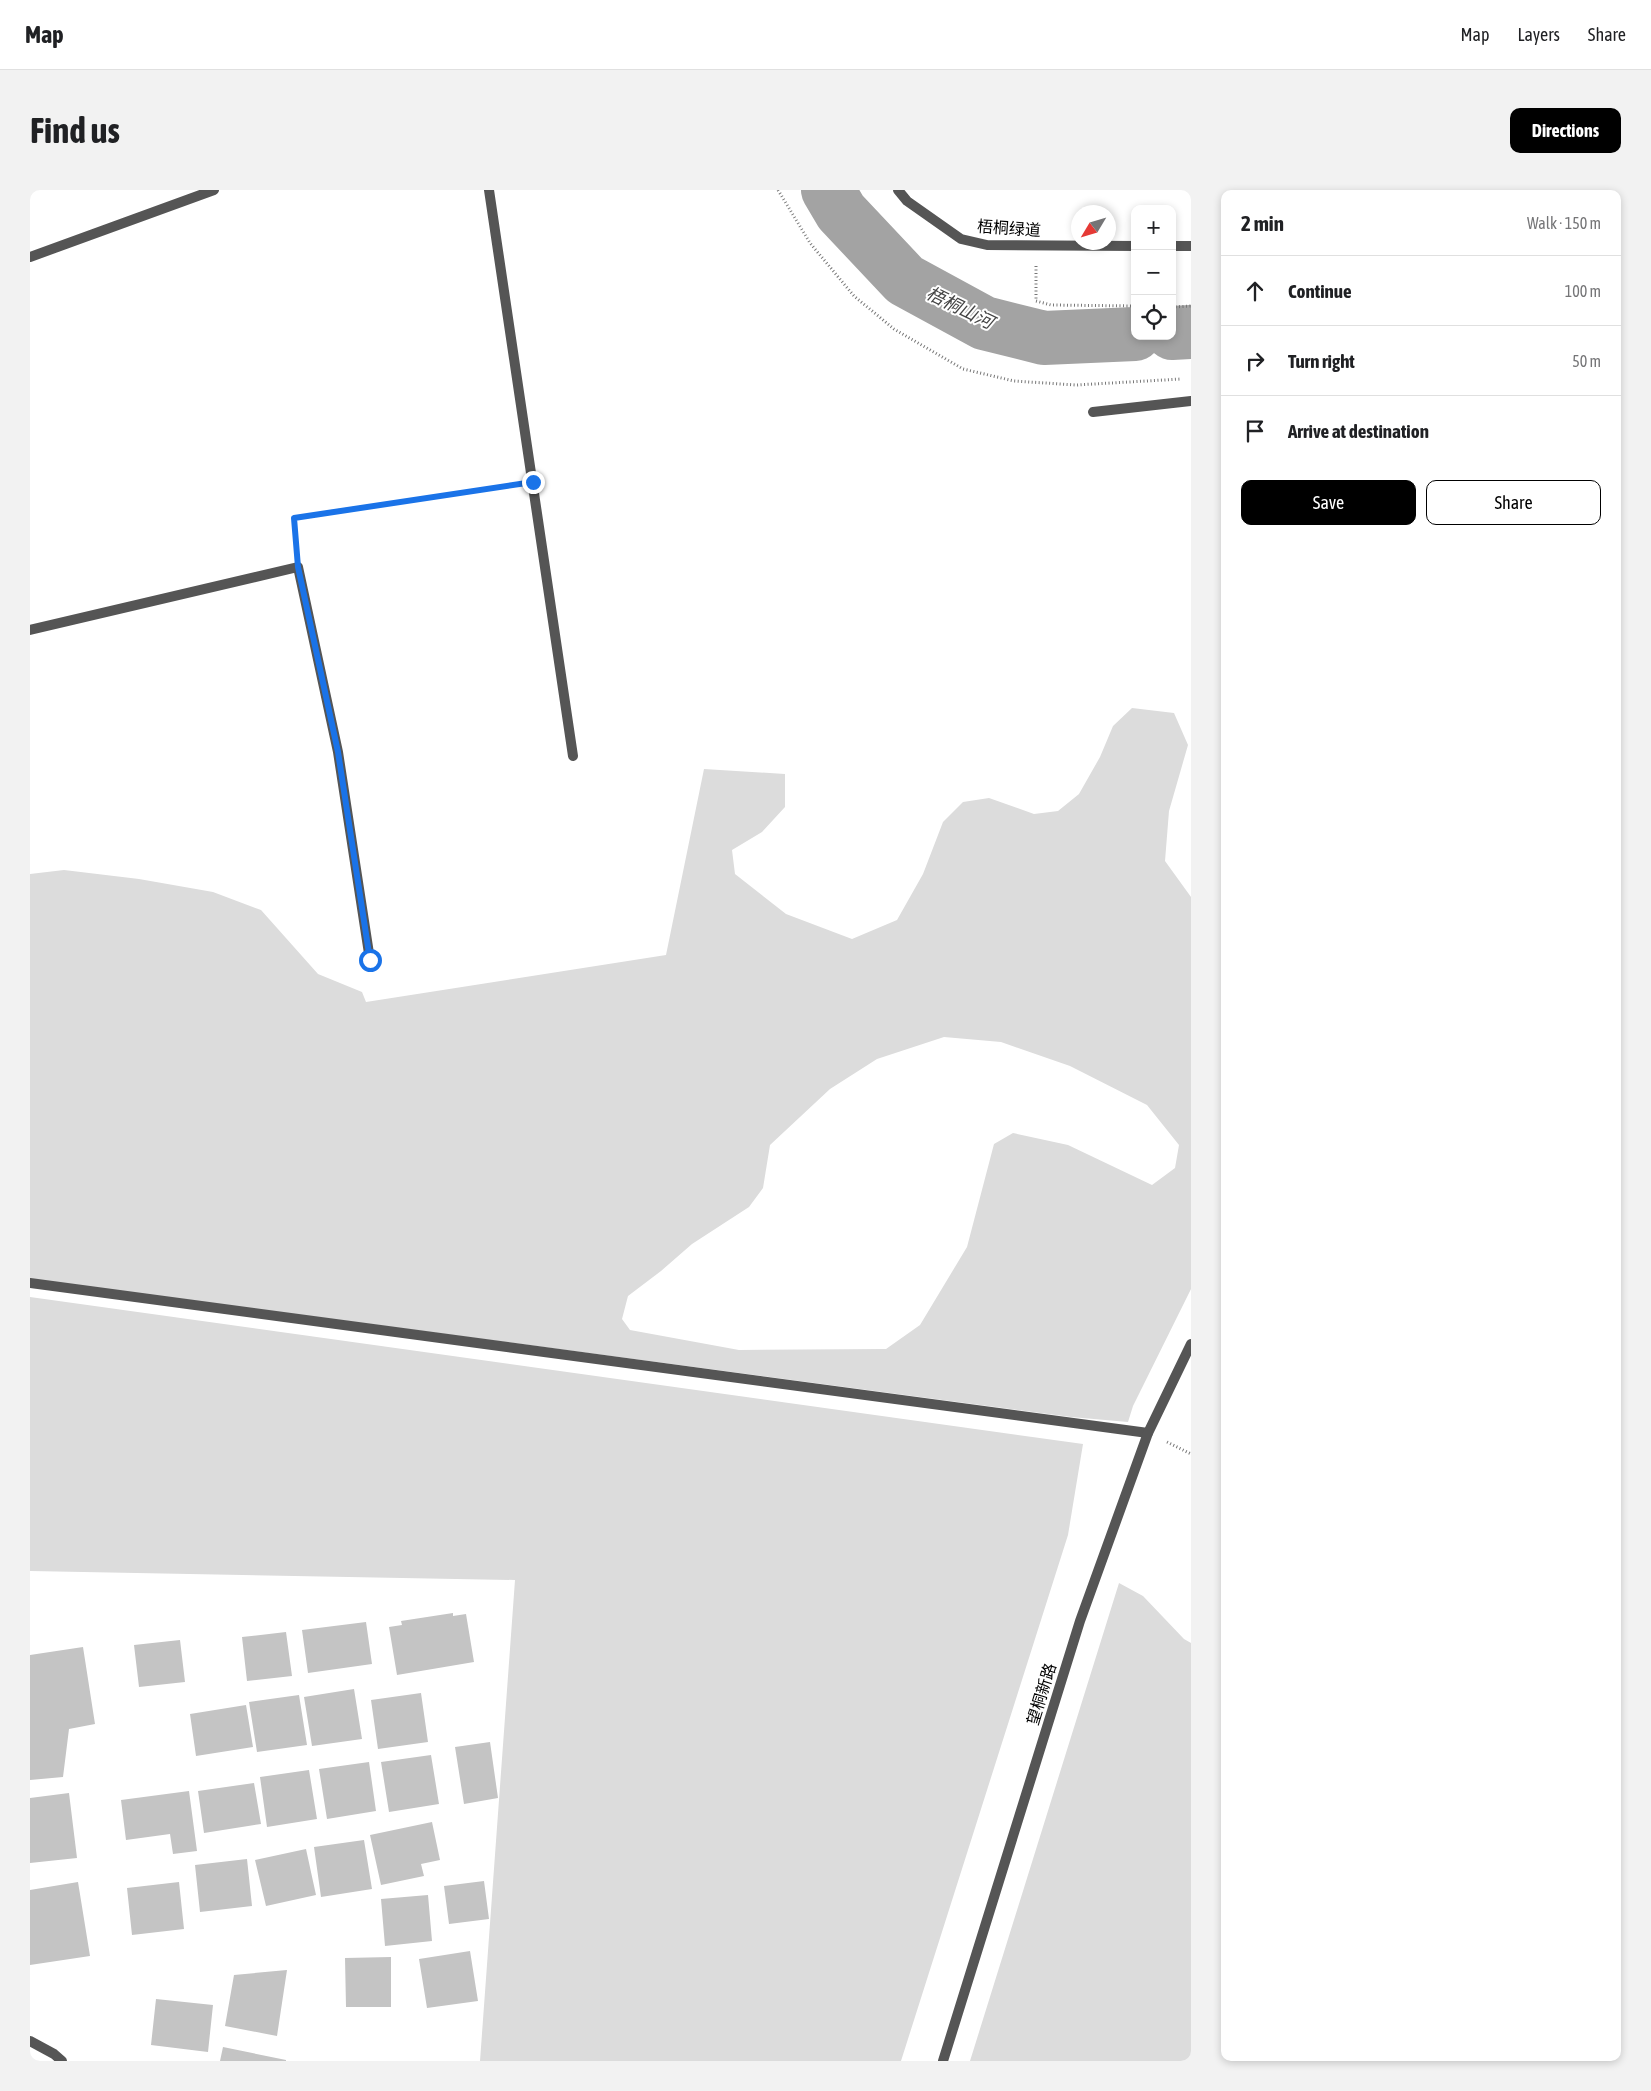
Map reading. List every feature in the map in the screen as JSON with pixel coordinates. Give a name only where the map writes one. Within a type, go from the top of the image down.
[{"type":"street","points":[[30,257],[214,190]]},
{"type":"street","points":[[489,190],[573,756]]},
{"type":"street","name":"梧桐绿道","points":[[898,190],[907,201],[961,239],[987,245],[1131,246]]},
{"type":"street","points":[[1176,246],[1191,246]]},
{"type":"street","points":[[1093,412],[1191,401]]},
{"type":"street","points":[[30,630],[298,567],[338,752],[370,960]]},
{"type":"street","points":[[30,1283],[1148,1434]]},
{"type":"street","name":"望桐新路","points":[[943,2061],[1080,1621],[1148,1434],[1191,1344]]},
{"type":"street","points":[[30,2041],[54,2054],[62,2061]]},
{"type":"path","points":[[778,190],[810,243],[854,296],[894,329],[963,369],[1014,381],[1076,385],[1191,378]]},
{"type":"path","points":[[1035,245],[1036,301],[1052,305],[1131,306]]},
{"type":"path","points":[[1176,307],[1191,306]]},
{"type":"path","points":[[298,567],[294,518],[533,482]]},
{"type":"path","points":[[1148,1434],[1191,1454]]},
{"type":"shaded area","points":[[1132,708],[1174,713],[1188,745],[1169,811],[1165,861],[1191,897],[1191,1289],[1133,1406],[1128,1422],[1071,1417],[30,1279],[30,874],[64,870],[139,879],[213,892],[261,910],[318,974],[362,992],[366,1002],[666,955],[704,769],[785,774],[785,807],[762,832],[732,850],[735,874],[786,914],[852,939],[897,920],[923,874],[943,822],[963,802],[989,798],[1034,814],[1058,811],[1079,794],[1100,757],[1113,726]],"holes":[[[944,1037],[1001,1042],[1070,1066],[1147,1105],[1179,1145],[1175,1168],[1152,1185],[1068,1145],[1013,1133],[994,1144],[967,1247],[920,1325],[886,1349],[739,1350],[630,1330],[622,1319],[628,1296],[692,1244],[749,1207],[763,1188],[770,1145],[830,1089],[877,1059]]]},
{"type":"shaded area","points":[[30,1297],[1083,1444],[1068,1535],[901,2061],[480,2061],[515,1580],[30,1571]]},
{"type":"shaded area","points":[[1119,1583],[1143,1596],[1184,1639],[1191,1643],[1191,2059],[1190,2061],[970,2061]]},
{"type":"building","points":[[453,1613],[453,1616],[466,1614],[474,1662],[397,1675],[389,1627],[402,1625],[401,1621]]},
{"type":"building","points":[[366,1622],[372,1664],[308,1673],[302,1630]]},
{"type":"building","points":[[286,1632],[292,1676],[247,1681],[242,1637]]},
{"type":"building","points":[[180,1640],[185,1682],[139,1687],[134,1645]]},
{"type":"building","points":[[83,1647],[95,1724],[69,1729],[63,1777],[30,1780],[30,1655]]},
{"type":"building","points":[[354,1689],[362,1739],[312,1746],[304,1697]]},
{"type":"building","points":[[421,1693],[428,1742],[378,1749],[371,1700]]},
{"type":"building","points":[[299,1695],[307,1745],[257,1752],[249,1702]]},
{"type":"building","points":[[246,1705],[253,1747],[196,1756],[190,1714]]},
{"type":"building","points":[[490,1742],[498,1798],[464,1804],[455,1747]]},
{"type":"building","points":[[431,1755],[439,1804],[389,1812],[381,1762]]},
{"type":"building","points":[[369,1762],[376,1811],[327,1819],[319,1769]]},
{"type":"building","points":[[309,1770],[317,1819],[267,1827],[260,1777]]},
{"type":"building","points":[[254,1783],[261,1824],[204,1833],[198,1791]]},
{"type":"building","points":[[189,1791],[197,1851],[173,1854],[170,1834],[126,1840],[121,1800]]},
{"type":"building","points":[[69,1793],[77,1858],[30,1863],[30,1798]]},
{"type":"building","points":[[432,1822],[440,1860],[421,1864],[424,1876],[381,1885],[370,1835]]},
{"type":"building","points":[[364,1840],[372,1889],[321,1897],[314,1847]]},
{"type":"building","points":[[306,1849],[316,1895],[266,1906],[255,1860]]},
{"type":"building","points":[[247,1859],[252,1906],[200,1912],[195,1865]]},
{"type":"building","points":[[484,1881],[489,1919],[449,1924],[444,1886]]},
{"type":"building","points":[[78,1882],[90,1956],[30,1965],[30,1890]]},
{"type":"building","points":[[179,1882],[184,1929],[132,1935],[127,1888]]},
{"type":"building","points":[[428,1895],[432,1941],[385,1946],[381,1899]]},
{"type":"building","points":[[470,1951],[478,2001],[427,2008],[419,1959]]},
{"type":"building","points":[[391,1957],[391,2007],[346,2007],[345,1958]]},
{"type":"building","points":[[287,1970],[277,2036],[225,2026],[234,1975]]},
{"type":"building","points":[[156,1999],[213,2005],[208,2052],[151,2045]]},
{"type":"building","points":[[223,2047],[286,2060],[286,2061],[220,2061]]},
{"type":"waterway","name":"梧桐山河","points":[[828,190],[841,212],[905,280],[984,323],[1044,338],[1131,334]]},
{"type":"waterway","name":"梧桐山河","points":[[1176,333],[1191,332]]},
{"type":"route","points":[[370,960],[338,752],[298,567],[294,518],[533,482]]}]
